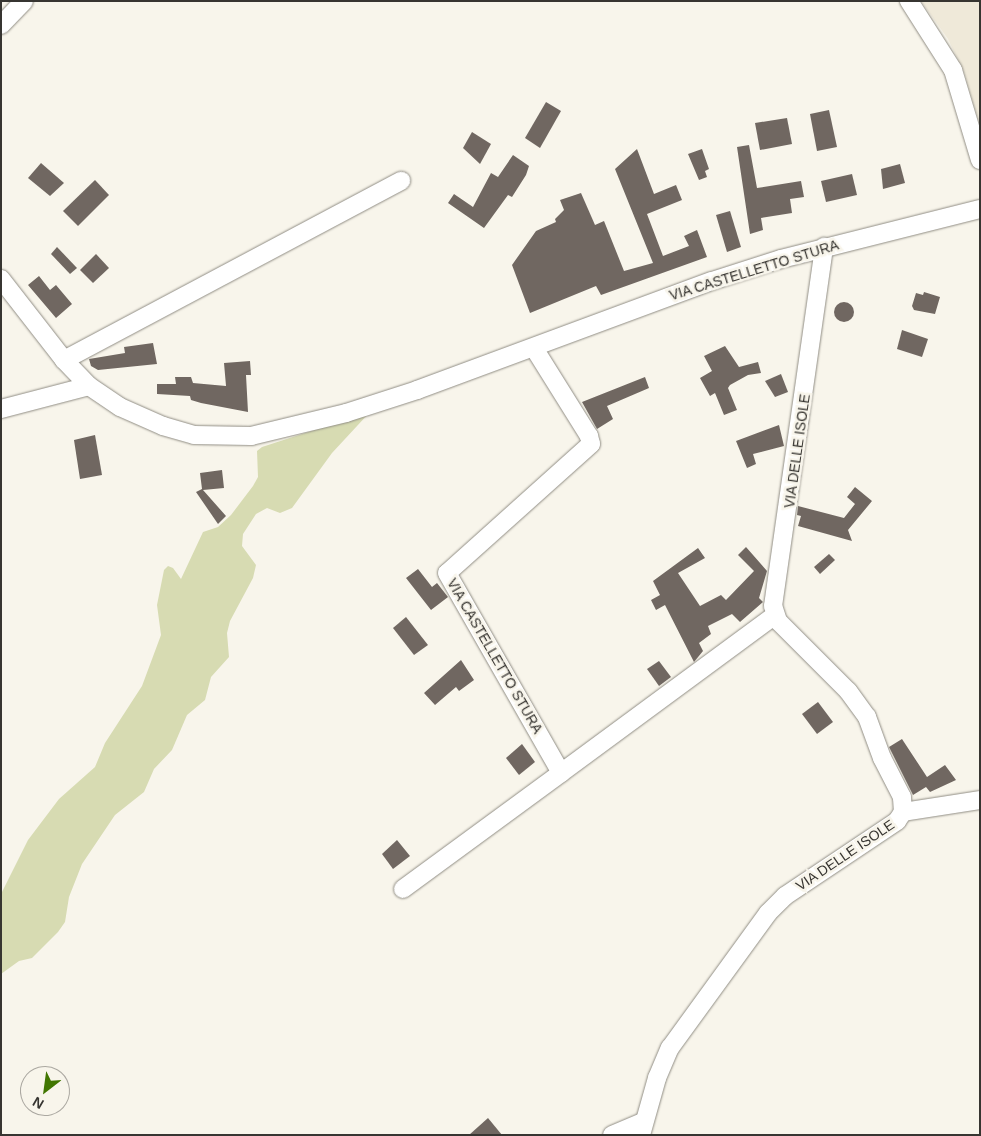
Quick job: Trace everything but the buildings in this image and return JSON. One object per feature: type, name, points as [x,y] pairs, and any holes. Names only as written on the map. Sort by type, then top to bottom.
[{"type":"street","points":[[1,25],[24,1]]},
{"type":"street","points":[[909,1],[953,70],[980,160]]},
{"type":"street","points":[[64,360],[401,181]]},
{"type":"street","name":"VIA CASTELLETTO STURA","points":[[1,278],[64,360],[89,386],[120,407],[163,426],[194,435],[250,436],[355,410],[534,348],[712,281],[824,247],[980,209]]},
{"type":"street","name":"VIA DELLE ISOLE","points":[[642,1128],[670,1048],[768,914],[785,896],[897,821],[903,812],[902,797],[882,758],[867,717],[848,691],[775,615],[773,606],[824,247]]},
{"type":"street","name":"VIA CASTELLETTO STURA","points":[[534,348],[589,436],[591,444],[447,573],[561,773]]},
{"type":"street","points":[[1,409],[89,386]]},
{"type":"street","points":[[403,889],[775,615]]},
{"type":"street","points":[[903,812],[980,800]]},
{"type":"street","points":[[612,1135],[642,1128]]},
{"type":"shaded area","points":[[921,1],[980,1],[980,126],[964,72],[948,39]]},
{"type":"green space","points":[[370,412],[332,453],[292,508],[280,513],[267,508],[256,514],[243,534],[242,546],[256,565],[253,578],[230,621],[227,633],[229,657],[211,677],[205,700],[187,715],[172,750],[154,769],[144,792],[115,815],[82,864],[69,897],[65,922],[58,932],[32,958],[19,961],[1,974],[1,894],[28,840],[59,799],[95,767],[105,743],[142,686],[161,635],[157,605],[164,570],[168,566],[173,568],[181,579],[203,532],[218,527],[231,515],[253,486],[258,477],[257,451],[262,447]]}]
